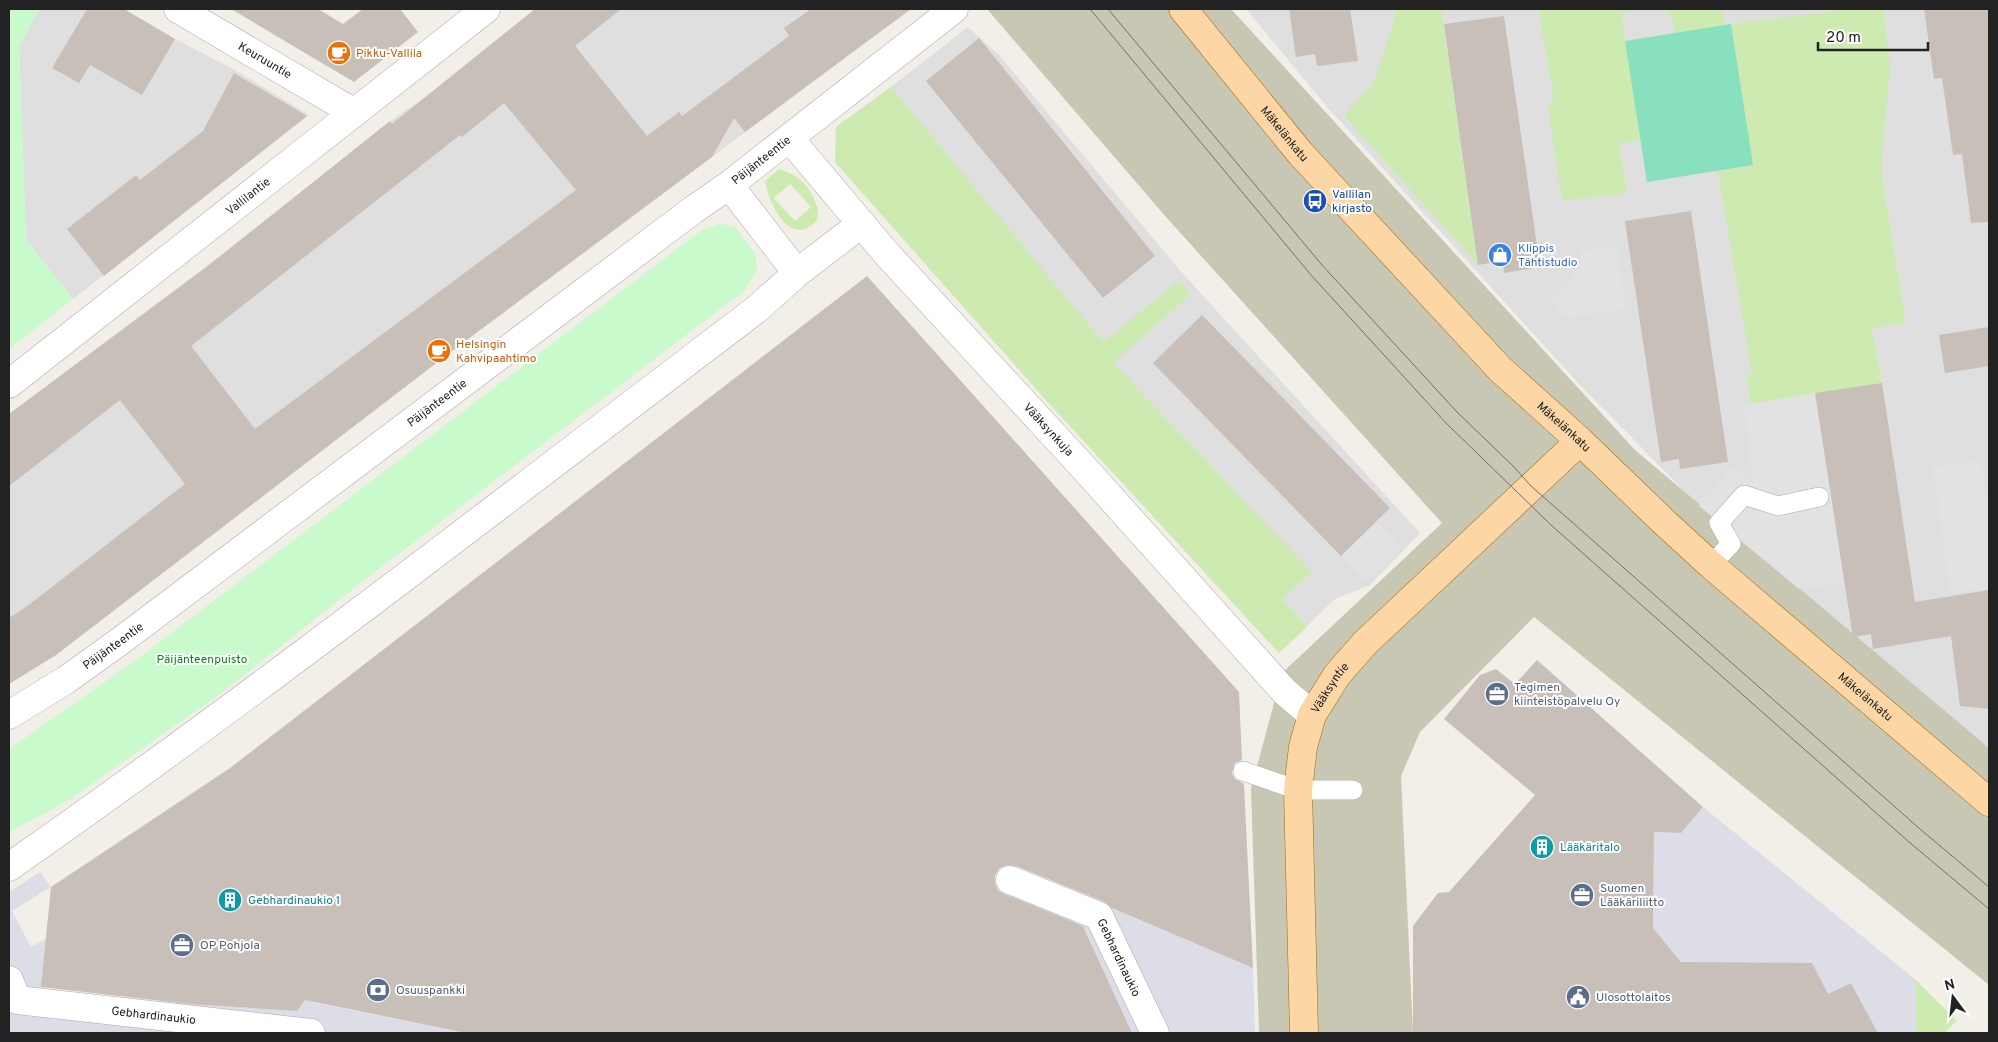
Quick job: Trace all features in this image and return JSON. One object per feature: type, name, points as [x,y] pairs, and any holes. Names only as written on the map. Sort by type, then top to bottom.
[{"type":"main road","name":"Mäkelänkatu","points":[[1183,9],[1266,114],[1500,369],[1580,441],[1711,565],[1989,802]]},
{"type":"main road","name":"Vääksyntie","points":[[1304,1033],[1298,790],[1303,748],[1312,715],[1336,675],[1366,643],[1580,441]]},
{"type":"street","name":"Keuruuntie","points":[[178,9],[353,112]]},
{"type":"street","name":"Vallilantie","points":[[9,384],[486,9]]},
{"type":"street","name":"Päijänteentie","points":[[9,715],[66,680],[124,639],[693,210],[729,186],[954,9]]},
{"type":"street","name":"Vääksynkuja","points":[[790,139],[861,224],[1285,692],[1312,715]]},
{"type":"street","points":[[729,186],[796,273]]},
{"type":"street","points":[[9,866],[108,798],[444,546],[757,309],[796,273],[861,224]]},
{"type":"street","name":"Gebhardinaukio","points":[[1010,880],[1099,916],[1155,1033]]},
{"type":"street","name":"Gebhardinaukio","points":[[9,980],[17,1000],[174,1026],[311,1033]]},
{"type":"lane","points":[[1711,565],[1731,544],[1719,523],[1744,494],[1778,506],[1819,497]]},
{"type":"lane","points":[[1243,771],[1298,790],[1353,790]]},
{"type":"shaded area","points":[[39,9],[124,9],[175,39],[235,70],[309,115],[73,299],[26,240],[19,47]]},
{"type":"shaded area","points":[[535,9],[910,9],[448,354],[56,655],[9,684],[9,414],[237,243],[389,122],[428,95]]},
{"type":"shaded area","points":[[987,9],[1231,9],[1635,450],[1989,748],[1989,985],[1534,617],[1420,732],[1401,776],[1413,1033],[1259,1033],[1251,789],[1282,673],[1442,523],[1166,217]]},
{"type":"shaded area","points":[[1246,9],[1989,9],[1989,747],[1958,724],[1699,506],[1580,385],[1328,108]]},
{"type":"shaded area","points":[[968,27],[999,55],[1185,276],[1420,533],[1370,585],[1335,599],[1279,653],[1045,399],[835,162],[836,127]]},
{"type":"shaded area","points":[[1617,246],[1626,309],[1564,318],[1551,300],[1573,278],[1582,251]]},
{"type":"shaded area","points":[[1815,393],[1844,583],[1799,589],[1699,506],[1733,467],[1753,483],[1744,405]]},
{"type":"shaded area","points":[[1981,461],[1989,516],[1989,588],[1950,593],[1933,467]]},
{"type":"shaded area","points":[[1377,521],[1402,548],[1366,582],[1341,556]]},
{"type":"shaded area","points":[[1703,807],[1916,980],[1916,1033],[1876,1033],[1851,983],[1838,989],[1837,996],[1826,995],[1681,962],[1653,928],[1654,832],[1681,833]]},
{"type":"shaded area","points":[[1010,865],[1253,968],[1255,1033],[1132,1033],[1081,921],[1010,918]]},
{"type":"shaded area","points":[[40,872],[51,887],[12,911],[31,947],[46,939],[41,993],[296,1011],[331,964],[316,1003],[466,1033],[9,1033],[9,892]]},
{"type":"green space","points":[[9,9],[39,9],[19,47],[26,239],[73,299],[9,349]]},
{"type":"green space","points":[[1397,9],[1458,9],[1442,12],[1478,265],[1344,116],[1371,86],[1381,62]]},
{"type":"green space","points":[[1538,9],[1631,9],[1632,11],[1621,13],[1641,140],[1619,143],[1627,193],[1562,201],[1548,106],[1554,99]]},
{"type":"green space","points":[[1661,9],[1722,9],[1725,25],[1675,33],[1671,15]]},
{"type":"green space","points":[[1852,9],[1883,9],[1890,67],[1881,171],[1906,323],[1872,328],[1882,383],[1751,404],[1746,375],[1752,373],[1718,171],[1753,165],[1731,24]]},
{"type":"green space","points":[[1731,24],[1753,165],[1647,182],[1625,41]]},
{"type":"green space","points":[[891,87],[1103,342],[1179,281],[1191,294],[1113,363],[1312,572],[1282,599],[1307,627],[1279,653],[1045,399],[835,162],[836,127]]},
{"type":"green space","points":[[779,169],[792,174],[807,186],[817,206],[818,216],[815,222],[806,229],[797,230],[790,227],[783,221],[773,206],[765,181]],"holes":[[[790,184],[811,207],[795,221],[774,198]]]},
{"type":"green space","name":"Päijänteenpuisto","points":[[721,224],[735,227],[755,253],[757,271],[744,291],[363,581],[223,692],[66,802],[9,832],[9,749],[136,660],[694,236],[704,229]]},
{"type":"green space","points":[[1916,980],[1957,1021],[1944,1033],[1916,1033]]},
{"type":"building","points":[[87,9],[124,9],[175,39],[142,95],[90,65],[79,83],[52,68]]},
{"type":"building","points":[[231,9],[318,9],[343,24],[363,9],[400,9],[418,32],[354,82]]},
{"type":"building","points":[[535,9],[621,9],[575,46],[647,136],[679,112],[682,116],[789,36],[784,28],[811,9],[911,9],[745,132],[734,118],[712,157],[448,354],[56,655],[9,684],[9,618],[26,607],[185,484],[120,400],[9,486],[9,414],[204,269],[390,121],[392,124]],"holes":[[[504,103],[576,190],[255,429],[191,346],[460,135],[462,137]]]},
{"type":"building","points":[[1289,9],[1350,9],[1358,61],[1317,66],[1315,54],[1296,57]]},
{"type":"building","points":[[1924,9],[1989,9],[1989,222],[1971,223],[1962,154],[1953,155],[1942,78],[1934,79]]},
{"type":"building","points":[[1504,16],[1540,267],[1504,273],[1503,261],[1478,265],[1444,24]]},
{"type":"building","points":[[979,38],[1155,256],[1103,298],[926,81]]},
{"type":"building","points":[[234,73],[307,116],[104,276],[67,229],[136,175],[140,180],[203,131]]},
{"type":"building","points":[[1691,211],[1728,462],[1680,469],[1679,459],[1661,462],[1625,221]]},
{"type":"building","points":[[867,276],[1239,692],[1242,760],[1235,763],[1232,773],[1235,779],[1244,785],[1253,968],[1112,908],[1105,902],[1016,866],[1008,865],[1000,868],[995,875],[995,883],[998,890],[1083,926],[1132,1033],[466,1033],[305,1000],[297,1011],[189,1004],[41,987],[51,887],[230,768]]},
{"type":"building","points":[[1202,315],[1390,508],[1341,556],[1153,363]]},
{"type":"building","points":[[1989,327],[1989,366],[1945,373],[1939,335]]},
{"type":"building","points":[[1882,383],[1915,602],[1989,590],[1989,709],[1960,706],[1951,636],[1873,649],[1871,634],[1853,637],[1815,393]]},
{"type":"building","name":"Lääkäritalo","points":[[1537,660],[1703,807],[1681,833],[1654,832],[1653,928],[1681,962],[1812,963],[1828,994],[1851,983],[1878,1033],[1413,1033],[1413,926],[1438,893],[1449,892],[1535,795],[1444,719],[1480,675],[1496,669],[1515,684]]},
{"type":"tram line","points":[[1090,9],[1311,275],[1446,423],[1551,525],[1909,842],[1989,909]]},
{"type":"tram line","points":[[1108,9],[1322,265],[1457,412],[1531,486],[1920,829],[1989,887]]},
{"type":"place","name":"Pikku-Vallila","points":[[339,53]]},
{"type":"place","name":"Vallilan kirjasto","points":[[1315,201]]},
{"type":"place","name":"Klippis Tähtistudio","points":[[1500,255]]},
{"type":"place","name":"Helsingin Kahvipaahtimo","points":[[439,351]]},
{"type":"place","name":"Tegimen kiinteistöpalvelu Oy","points":[[1497,694]]},
{"type":"place","name":"Lääkäritalo","points":[[1542,847]]},
{"type":"place","name":"Suomen Lääkäriliitto","points":[[1582,895]]},
{"type":"place","name":"Gebhardinaukio 1","points":[[230,900]]},
{"type":"place","name":"OP Pohjola","points":[[182,945]]},
{"type":"place","name":"Osuuspankki","points":[[378,990]]},
{"type":"place","name":"Ulosottolaitos","points":[[1578,997]]}]
